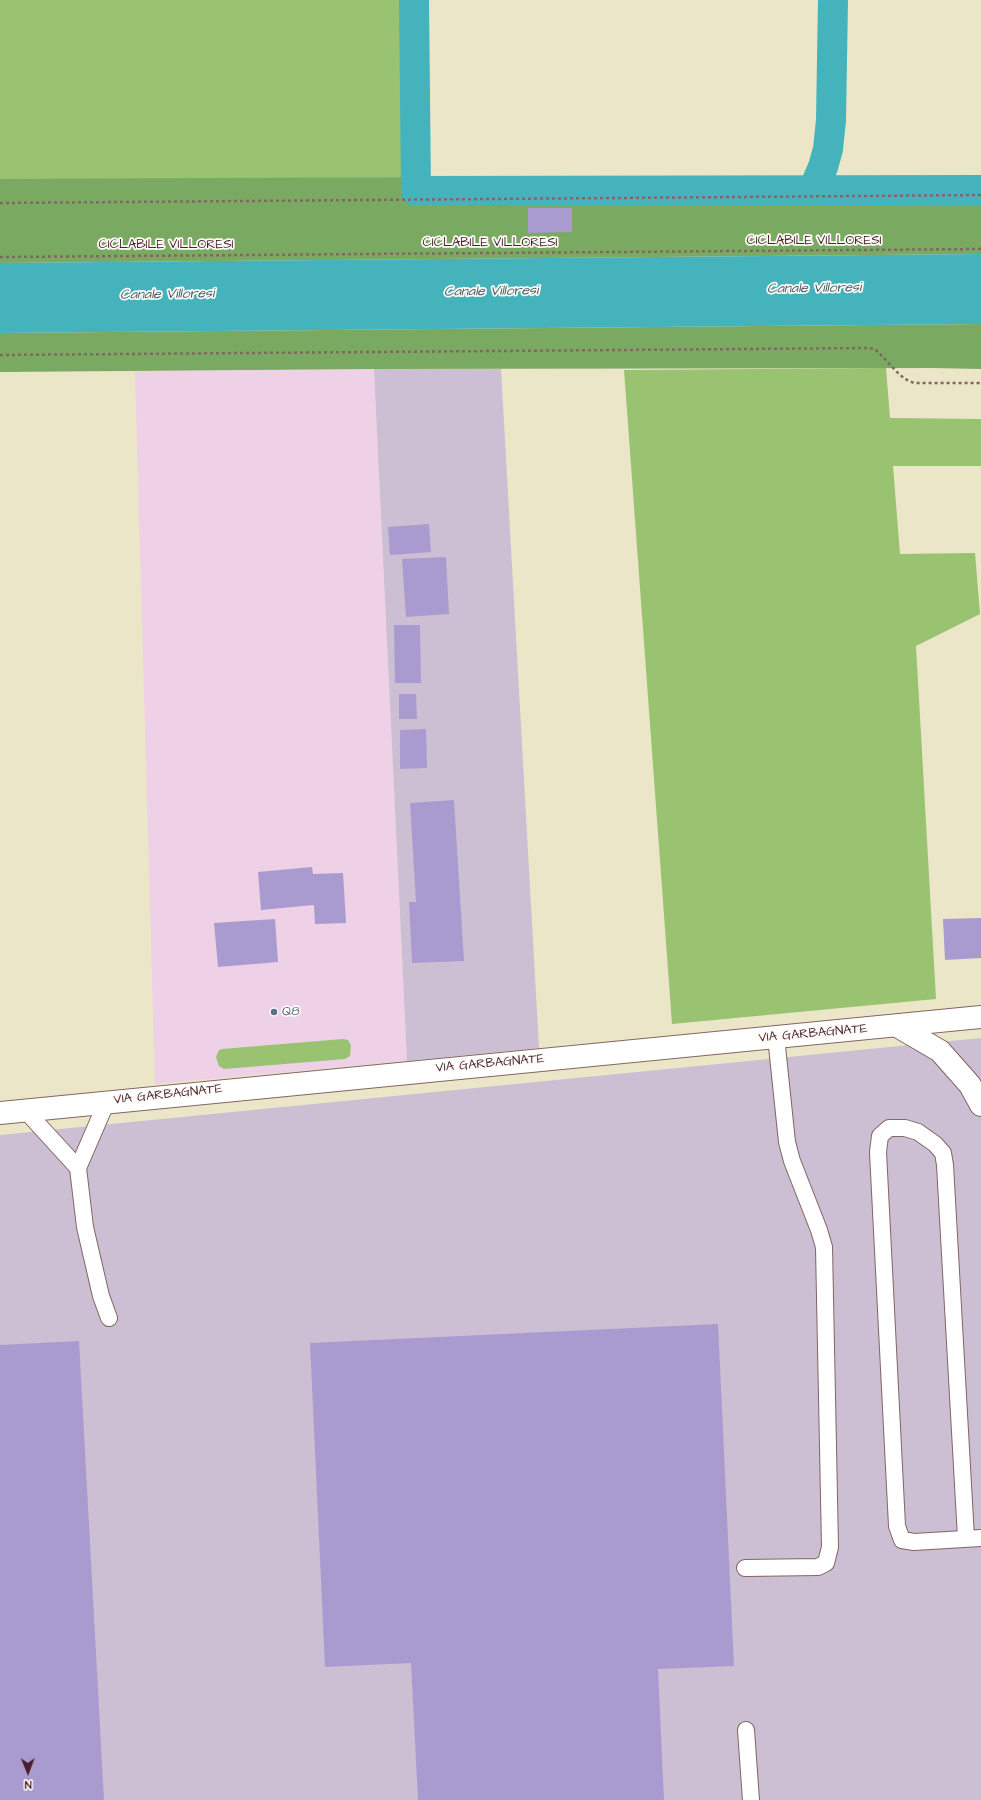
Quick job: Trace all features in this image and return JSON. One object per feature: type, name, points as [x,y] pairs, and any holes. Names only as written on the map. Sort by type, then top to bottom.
[{"type":"street","name":"VIA GARBAGNATE","points":[[0,1112],[981,1017]]},
{"type":"street","points":[[897,1026],[940,1051],[970,1085],[981,1105]]},
{"type":"lane","points":[[745,1568],[818,1567],[826,1563],[830,1547],[824,1247],[820,1230],[811,1212],[792,1161],[787,1142],[776,1037]]},
{"type":"lane","points":[[107,1101],[78,1168],[85,1227],[101,1296],[109,1318]]},
{"type":"lane","points":[[25,1110],[78,1168]]},
{"type":"lane","points":[[889,1128],[905,1128],[918,1132],[935,1144],[943,1153],[974,1538],[914,1542],[902,1540],[897,1526],[878,1152],[880,1136],[889,1128]]},
{"type":"lane","points":[[746,1730],[751,1800]]},
{"type":"path","points":[[0,203],[981,195]]},
{"type":"path","name":"CICLABILE VILLORESI","points":[[0,257],[981,249]]},
{"type":"path","points":[[0,355],[868,348],[875,349],[898,373],[905,379],[914,383],[981,383]]},
{"type":"shaded area","points":[[374,369],[407,1061],[155,1084],[135,371]]},
{"type":"shaded area","points":[[374,369],[501,369],[539,1048],[407,1061]]},
{"type":"shaded area","points":[[981,1038],[981,1800],[0,1800],[0,1135]]},
{"type":"green space","points":[[0,0],[428,0],[430,177],[0,181]]},
{"type":"green space","points":[[430,177],[981,182],[981,254],[0,263],[0,179]]},
{"type":"green space","points":[[981,324],[981,369],[374,369],[0,372],[0,333]]},
{"type":"green space","points":[[886,368],[890,418],[981,419],[981,466],[893,466],[900,554],[975,553],[980,614],[916,646],[936,999],[672,1024],[624,370]]},
{"type":"green space","points":[[343,1039],[348,1040],[351,1045],[350,1056],[345,1059],[224,1069],[219,1066],[216,1057],[219,1050],[222,1049]]},
{"type":"water","name":"Canale Villoresi","points":[[981,254],[981,324],[0,333],[0,263]]},
{"type":"building","points":[[528,208],[572,208],[572,232],[528,233]]},
{"type":"building","points":[[429,524],[431,552],[390,555],[388,527]]},
{"type":"building","points":[[446,557],[449,614],[406,617],[402,559]]},
{"type":"building","points":[[394,625],[420,625],[421,683],[395,683]]},
{"type":"building","points":[[399,694],[416,694],[417,719],[399,719]]},
{"type":"building","points":[[426,729],[427,768],[400,769],[400,730]]},
{"type":"building","points":[[454,800],[464,961],[412,963],[409,902],[416,902],[410,803]]},
{"type":"building","points":[[312,867],[313,874],[343,873],[346,923],[315,924],[314,905],[261,910],[258,872]]},
{"type":"building","points":[[981,918],[981,958],[945,960],[943,919]]},
{"type":"building","points":[[275,919],[278,962],[218,967],[214,923]]},
{"type":"building","points":[[718,1324],[734,1666],[658,1669],[664,1800],[418,1800],[411,1663],[325,1667],[310,1343]]},
{"type":"building","points":[[79,1341],[104,1800],[0,1800],[0,1345]]},
{"type":"waterway","points":[[414,0],[416,191],[981,190]]},
{"type":"waterway","points":[[813,190],[823,167],[828,149],[831,120],[833,0]]},
{"type":"place","name":"Q8","points":[[274,1012]]}]
